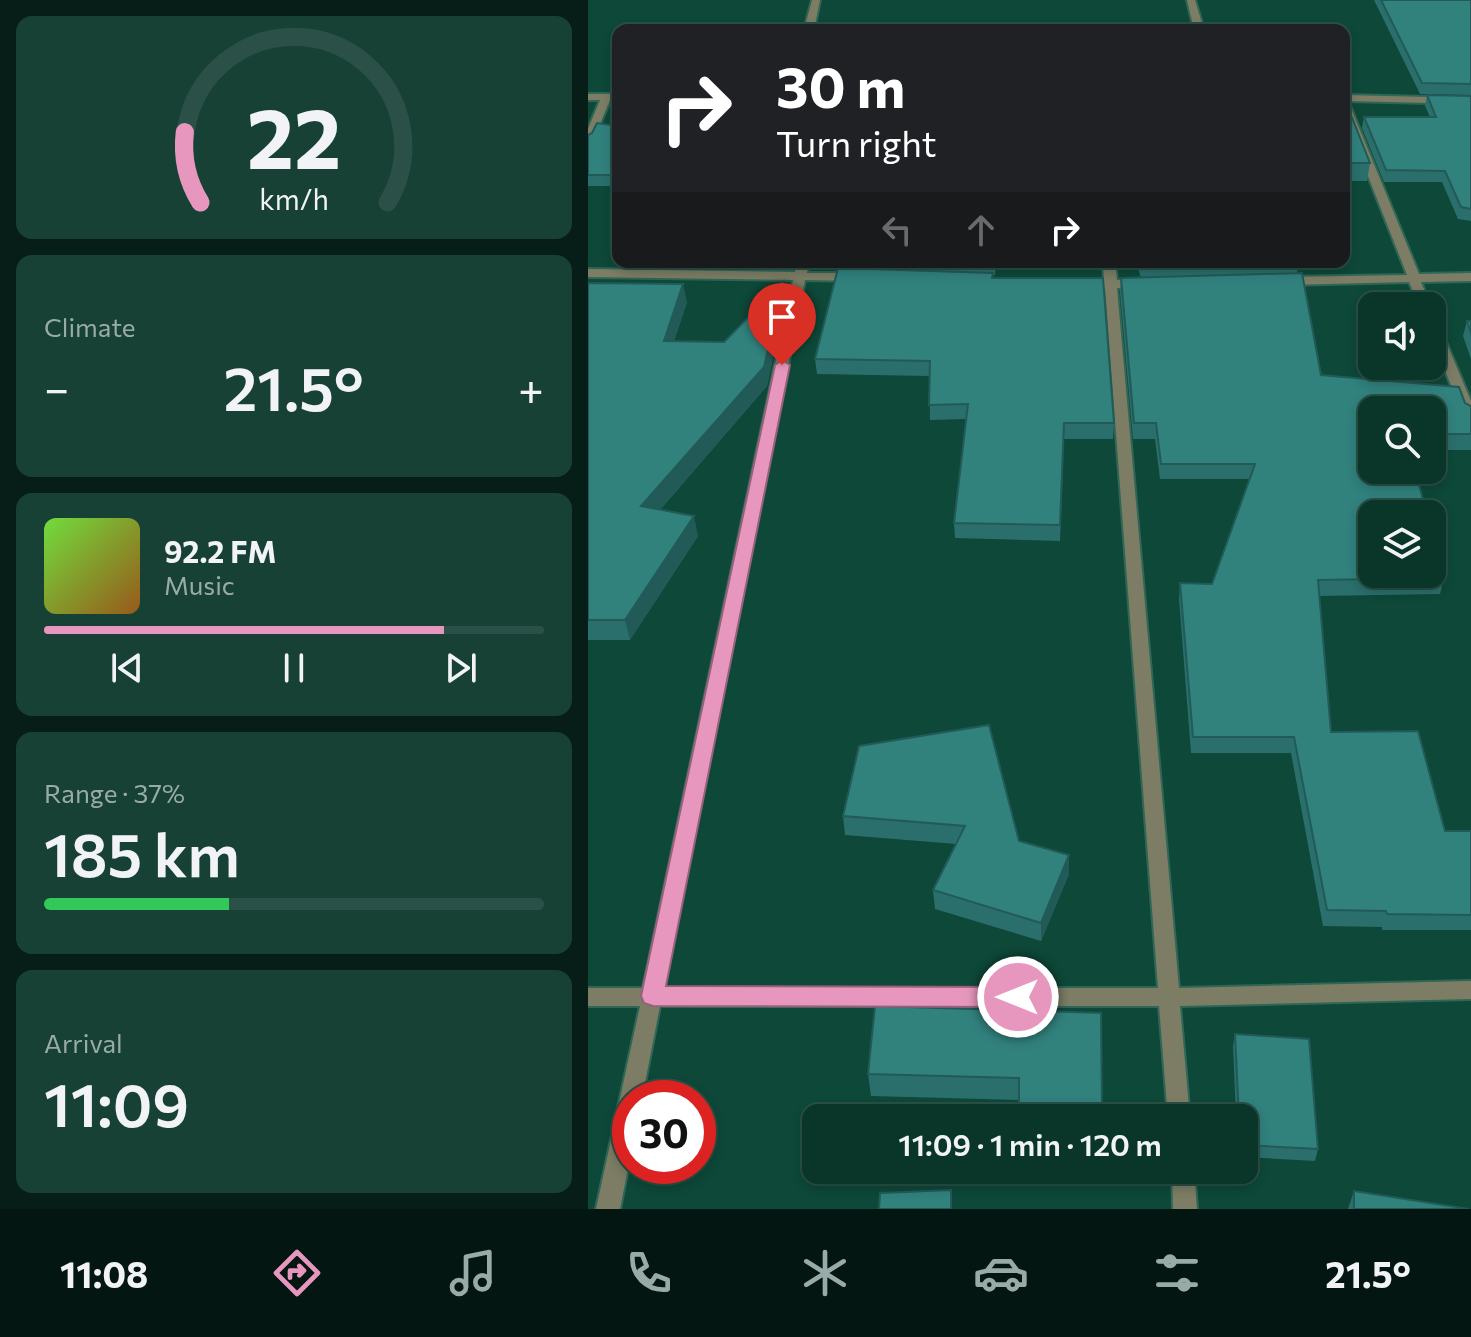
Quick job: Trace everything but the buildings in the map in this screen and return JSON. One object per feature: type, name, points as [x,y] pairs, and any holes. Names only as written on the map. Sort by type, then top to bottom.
[{"type":"street","points":[[810,24],[816,0]]},
{"type":"street","points":[[1191,0],[1197,24]]},
{"type":"street","points":[[588,97],[612,97],[588,141]]},
{"type":"street","points":[[1350,100],[1471,101]]},
{"type":"street","points":[[1350,115],[1419,292]]},
{"type":"street","points":[[635,1080],[802,268]]},
{"type":"street","points":[[588,273],[802,268],[878,277]]},
{"type":"street","points":[[1110,268],[1178,1104]]},
{"type":"street","points":[[1270,281],[1471,277]]},
{"type":"street","points":[[1064,284],[1159,284]]},
{"type":"street","points":[[1446,357],[1471,417]]},
{"type":"street","points":[[588,997],[1171,997],[1471,990]]},
{"type":"street","points":[[608,1209],[613,1184]]},
{"type":"street","points":[[1184,1184],[1185,1209]]},
{"type":"route","points":[[782,365],[653,996],[1018,997]]}]
